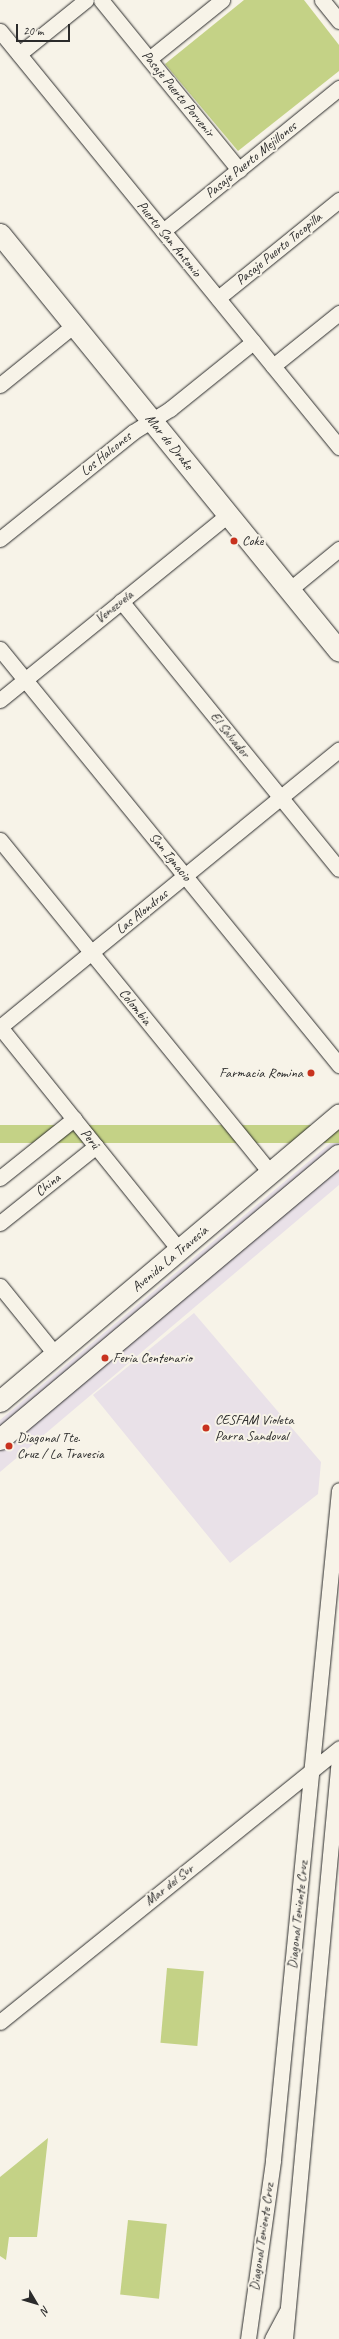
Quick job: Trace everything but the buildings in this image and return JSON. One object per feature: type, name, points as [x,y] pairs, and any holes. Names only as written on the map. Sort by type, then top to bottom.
[{"type":"street","points":[[19,54],[86,0]]},
{"type":"street","name":"Pasaje Puerto Porvenir","points":[[101,0],[239,170]]},
{"type":"street","points":[[148,59],[222,0]]},
{"type":"street","points":[[322,0],[339,21]]},
{"type":"street","name":"Puerto San Antonio","points":[[0,31],[253,342],[336,438]]},
{"type":"street","name":"Pasaje Puerto Mejillones","points":[[163,231],[339,88]]},
{"type":"street","name":"Pasaje Puerto Tocopilla","points":[[218,298],[339,200]]},
{"type":"street","name":"Mar de Drake","points":[[0,234],[339,651]]},
{"type":"street","points":[[274,366],[339,313]]},
{"type":"street","points":[[0,385],[74,325]]},
{"type":"street","name":"Los Halcones","points":[[0,539],[133,432],[170,409],[253,342]]},
{"type":"street","name":"Venezuela","points":[[0,700],[228,515]]},
{"type":"street","points":[[289,590],[339,549]]},
{"type":"street","name":"El Salvador","points":[[122,602],[339,869]]},
{"type":"street","name":"San Ignacio","points":[[0,649],[339,1065]]},
{"type":"street","name":"Las Alondras","points":[[0,1027],[339,750]]},
{"type":"street","name":"Colombia","points":[[0,840],[271,1174]]},
{"type":"street","name":"Perú","points":[[0,1027],[180,1251]]},
{"type":"street","name":"Avenida La Travesía","points":[[0,1401],[180,1251],[339,1115]]},
{"type":"street","points":[[0,1178],[74,1119]]},
{"type":"street","name":"China","points":[[0,1223],[96,1146]]},
{"type":"street","name":"Avenida La Travesía","points":[[0,1439],[339,1155]]},
{"type":"street","points":[[0,1286],[55,1354]]},
{"type":"street","name":"Diagonal Teniente Cruz","points":[[248,2339],[273,2160],[339,1490]]},
{"type":"street","name":"Mar del Sur","points":[[0,2022],[312,1772],[339,1748]]},
{"type":"street","name":"Diagonal Teniente Cruz","points":[[285,2339],[339,1758]]},
{"type":"street","name":"Diagonal Teniente Cruz","points":[[272,2339],[288,2309]]},
{"type":"shaded area","name":"Feria Centenario","points":[[339,1136],[339,1185],[0,1472],[0,1420]]},
{"type":"shaded area","name":"CESFAM Violeta Parra Sandoval","points":[[194,1313],[321,1462],[318,1494],[230,1563],[93,1395]]},
{"type":"green space","points":[[244,0],[304,0],[339,45],[339,71],[238,151],[165,64]]},
{"type":"green space","points":[[0,1125],[339,1125],[339,1143],[0,1143]]},
{"type":"green space","points":[[167,1968],[204,1971],[197,2046],[160,2043]]},
{"type":"green space","points":[[48,2138],[37,2237],[9,2237],[6,2260],[0,2256],[0,2177]]},
{"type":"green space","points":[[128,2220],[167,2224],[159,2299],[120,2295]]},
{"type":"place","name":"Coke","points":[[234,541]]},
{"type":"place","name":"Farmacia Romina","points":[[311,1073]]},
{"type":"place","name":"Feria Centenario","points":[[105,1358]]},
{"type":"place","name":"CESFAM Violeta Parra Sandoval","points":[[206,1428]]},
{"type":"place","name":"Diagonal Tte. Cruz / La Travesia","points":[[9,1446]]}]
